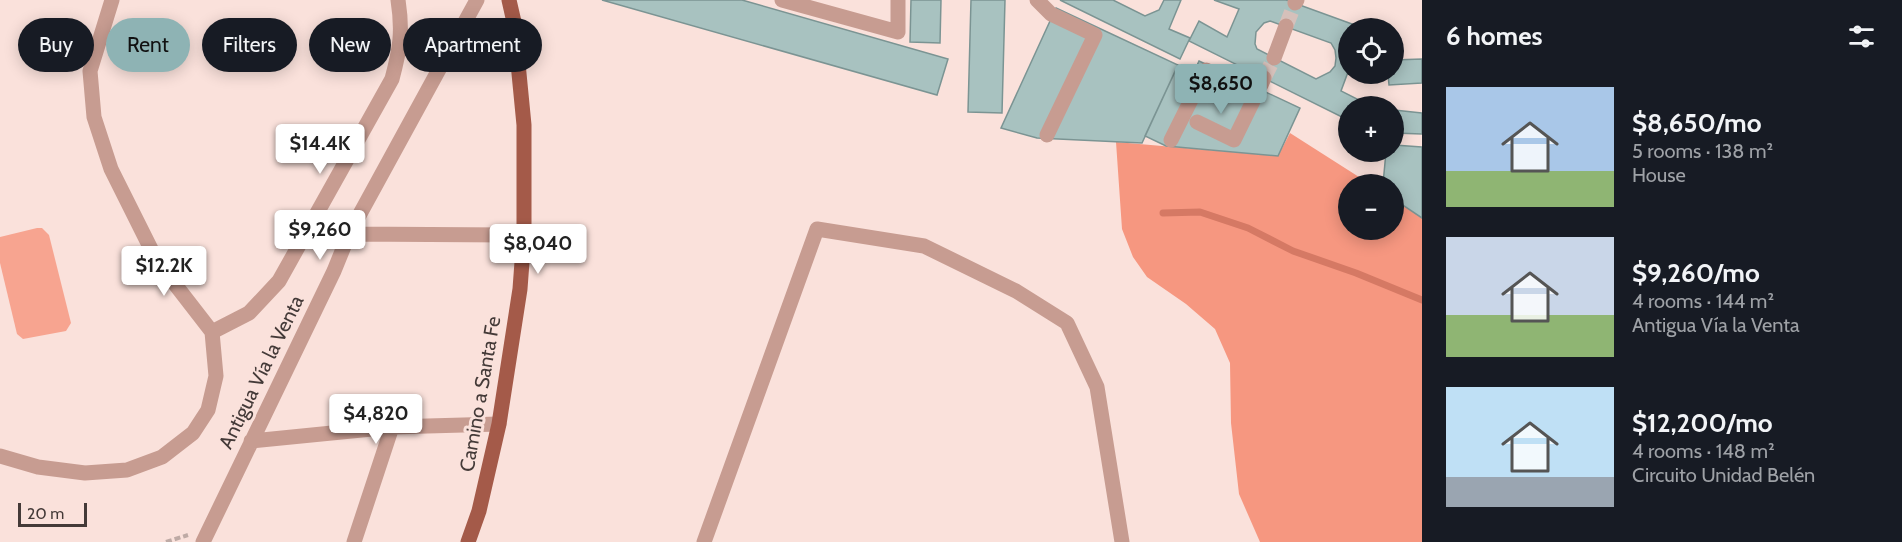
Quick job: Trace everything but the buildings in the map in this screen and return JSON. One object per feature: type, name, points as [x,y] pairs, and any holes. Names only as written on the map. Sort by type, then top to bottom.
[{"type":"main road","name":"Camino a Santa Fe","points":[[468,542],[479,511],[498,424],[520,289],[524,235],[524,125],[514,22],[509,0]]},
{"type":"street","points":[[0,456],[38,467],[85,473],[127,470],[162,458],[193,433],[208,410],[216,376],[212,332],[157,261],[111,169],[94,117],[90,71],[112,0]]},
{"type":"street","points":[[212,332],[249,313],[279,281],[285,271],[392,79],[400,51],[402,24],[398,0]]},
{"type":"street","name":"Antigua Vía la Venta","points":[[203,542],[334,271],[349,234],[477,0]]},
{"type":"street","points":[[782,0],[898,32],[898,0]]},
{"type":"street","points":[[1037,0],[1051,14],[1095,35],[1047,135]]},
{"type":"street","points":[[1274,58],[1286,26]]},
{"type":"street","points":[[1172,140],[1206,70],[1256,95],[1234,140],[1197,122]]},
{"type":"street","points":[[704,542],[817,229],[924,246],[1016,291],[1067,323],[1097,387],[1122,542]]},
{"type":"street","points":[[349,234],[524,235]]},
{"type":"street","points":[[251,441],[392,427],[498,424]]},
{"type":"street","points":[[354,542],[392,427]]},
{"type":"shaded area","points":[[1290,133],[1354,174],[1338,174],[1338,240],[1404,240],[1404,206],[1422,218],[1422,542],[1260,542],[1239,494],[1231,423],[1230,363],[1215,329],[1186,304],[1147,277],[1133,257],[1122,229],[1116,142],[1278,156]]},
{"type":"shaded area","points":[[42,228],[49,235],[71,323],[66,331],[23,339],[17,334],[0,263],[0,237]]},
{"type":"waterway","points":[[1163,213],[1200,212],[1248,228],[1293,251],[1356,273],[1422,300]]},
{"type":"tunnel","points":[[1286,26],[1295,3]]},
{"type":"tunnel","points":[[1264,78],[1274,58]]}]
